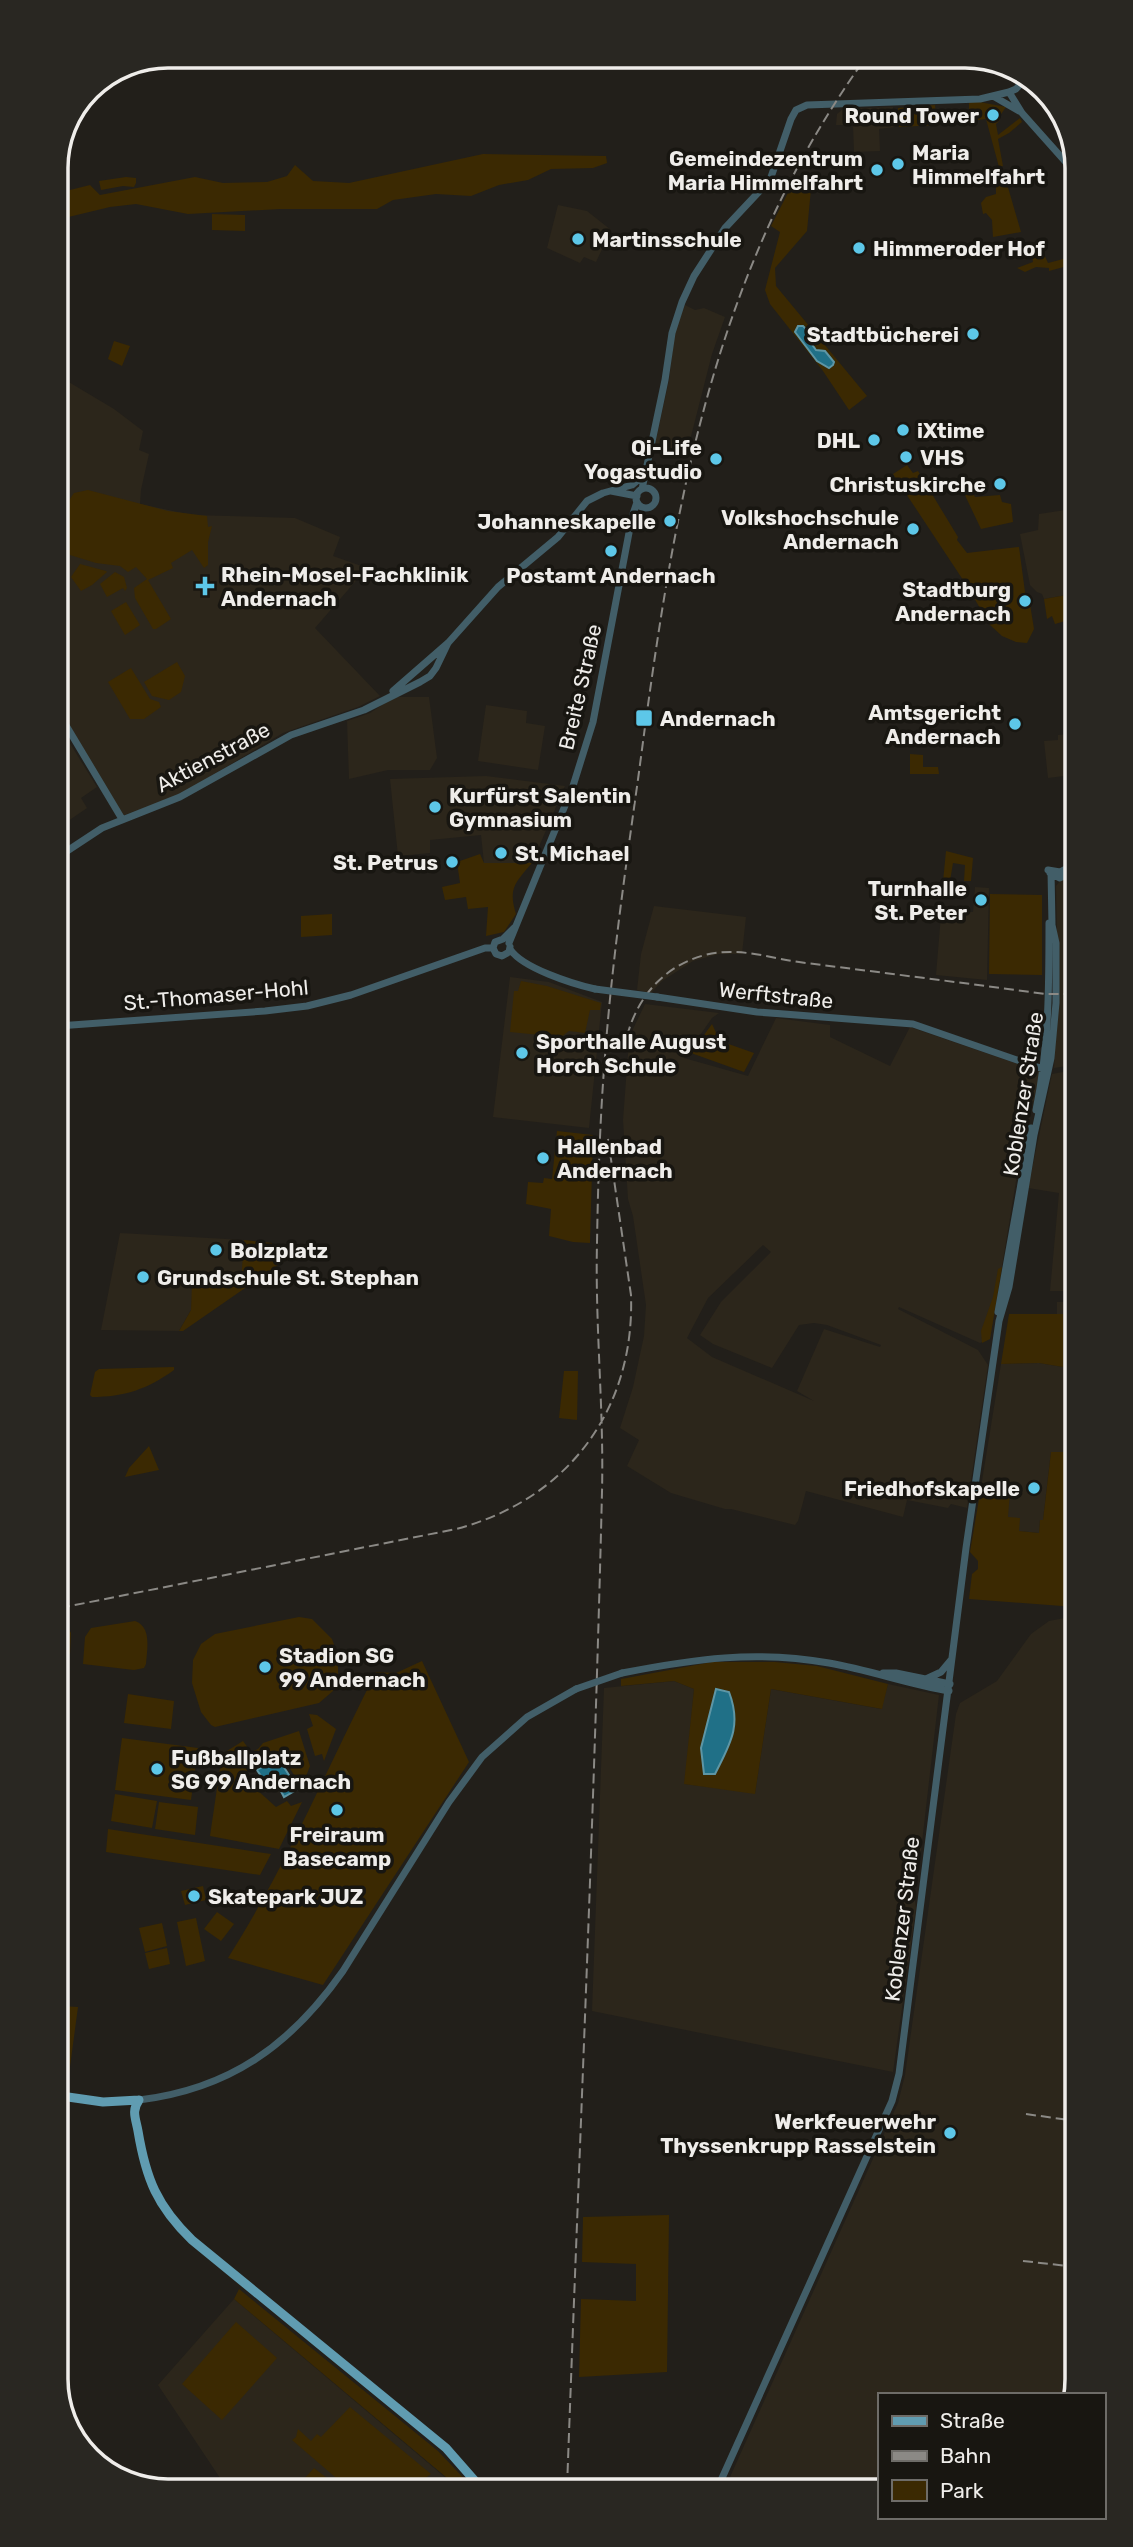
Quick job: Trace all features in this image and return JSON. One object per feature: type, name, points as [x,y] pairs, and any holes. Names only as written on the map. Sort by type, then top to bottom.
[{"type":"main road","points":[[68,2097],[115,2102],[139,2101]]},
{"type":"main road","points":[[139,2101],[134,2107],[134,2118],[147,2175],[156,2196],[176,2225],[446,2448],[474,2479]]},
{"type":"main road","points":[[138,2132],[139,2101]]},
{"type":"main road","points":[[115,2102],[128,2109],[134,2118]]},
{"type":"street","points":[[993,96],[1009,92],[1018,84]]},
{"type":"street","points":[[1009,92],[1012,107]]},
{"type":"street","points":[[1009,92],[1022,113],[1064,160]]},
{"type":"street","points":[[993,96],[1022,113]]},
{"type":"street","name":"Breite Straße","points":[[507,946],[573,786],[593,722],[673,333],[682,302],[694,276],[725,228],[770,180],[791,119],[800,108],[807,105],[980,99],[993,96]]},
{"type":"street","name":"Aktienstraße","points":[[388,696],[448,643],[498,587],[558,537],[580,508],[594,497],[632,485],[645,473]]},
{"type":"street","points":[[613,490],[641,495]]},
{"type":"street","name":"Aktienstraße","points":[[68,849],[122,819],[180,797],[291,736],[364,710],[420,682],[436,668],[448,643]]},
{"type":"street","points":[[415,673],[420,682]]},
{"type":"street","points":[[68,729],[122,819]]},
{"type":"street","points":[[1050,871],[1060,872],[1065,869]]},
{"type":"street","points":[[1050,871],[1061,877]]},
{"type":"street","name":"Koblenzer Straße","points":[[999,1321],[1009,1287],[1034,1135],[1051,1058],[1056,943],[1052,927],[1050,871]]},
{"type":"street","name":"Koblenzer Straße","points":[[722,2479],[892,2101],[899,2074],[999,1321],[999,1301],[1043,1069],[1049,994],[1050,871]]},
{"type":"street","points":[[1052,899],[1055,883],[1065,875]]},
{"type":"street","points":[[494,947],[495,942],[507,946]]},
{"type":"street","name":"Werftstraße","points":[[494,947],[496,954],[507,946],[524,964],[595,989],[757,1012],[913,1024],[1043,1069]]},
{"type":"street","name":"St.-Thomaser-Hohl","points":[[68,1025],[307,1006],[351,995],[494,947]]},
{"type":"street","points":[[139,2101],[192,2090],[230,2075],[266,2054],[298,2028],[344,1972],[449,1802],[482,1757],[527,1717],[576,1689],[622,1673],[692,1659],[746,1656],[794,1657],[879,1673],[900,1681],[949,1688]]},
{"type":"street","points":[[927,1678],[941,1672],[953,1656]]},
{"type":"street","points":[[879,1673],[927,1678],[949,1688]]},
{"type":"shaded area","name":"Maria Himmelfahrt","points":[[893,107],[895,127],[879,129],[880,151],[854,152],[853,125],[836,125],[837,114],[843,109]]},
{"type":"shaded area","name":"Martinsschule","points":[[558,205],[587,211],[611,230],[596,262],[584,257],[580,263],[547,248]]},
{"type":"shaded area","points":[[685,305],[695,310],[704,308],[725,317],[712,354],[687,452],[655,444],[669,380],[675,331]]},
{"type":"shaded area","name":"Rhein-Mosel-Fachklinik Andernach","points":[[68,382],[114,409],[143,431],[139,450],[149,454],[140,504],[192,515],[295,518],[340,537],[333,556],[367,568],[315,628],[380,696],[358,707],[283,733],[174,798],[122,816],[68,722]]},
{"type":"shaded area","points":[[1065,510],[1065,595],[1044,599],[1042,594],[1030,585],[1020,534],[1038,530],[1039,514]]},
{"type":"shaded area","points":[[394,697],[429,697],[437,758],[430,770],[388,770],[349,779],[347,721],[370,713]]},
{"type":"shaded area","points":[[486,705],[527,711],[526,723],[545,726],[538,770],[478,761]]},
{"type":"shaded area","points":[[1065,734],[1065,776],[1048,778],[1044,741],[1058,740],[1058,735]]},
{"type":"shaded area","points":[[68,740],[97,787],[81,798],[87,808],[68,821]]},
{"type":"shaded area","points":[[486,776],[565,786],[532,863],[484,863],[481,835],[430,840],[430,853],[398,856],[390,779]]},
{"type":"shaded area","points":[[1065,878],[1065,1066],[1054,1068],[1058,987],[1056,886]]},
{"type":"shaded area","points":[[975,887],[989,888],[987,980],[936,975],[941,915],[965,917],[966,912],[973,912]]},
{"type":"shaded area","points":[[654,906],[746,917],[742,954],[719,954],[693,961],[662,981],[651,993],[637,990],[641,954]]},
{"type":"shaded area","points":[[510,977],[549,982],[602,1002],[589,1128],[493,1117]]},
{"type":"shaded area","points":[[645,1004],[719,1013],[712,1018],[684,1058],[748,1076],[776,1018],[830,1025],[830,1037],[890,1066],[910,1027],[1041,1072],[1020,1157],[990,1339],[980,1343],[899,1307],[898,1309],[978,1350],[988,1365],[967,1508],[951,1504],[948,1508],[907,1500],[903,1517],[806,1491],[795,1525],[671,1493],[627,1466],[639,1440],[620,1428],[633,1387],[644,1336],[646,1305],[628,1199],[623,1120],[628,1054],[633,1029]],"holes":[[[763,1245],[771,1252],[721,1302],[700,1335],[713,1344],[772,1368],[799,1325],[827,1325],[881,1345],[880,1347],[824,1329],[797,1391],[814,1401],[712,1357],[687,1338],[708,1298]]]},
{"type":"shaded area","points":[[1065,1072],[1065,1291],[1050,1291],[1059,1193],[1028,1188],[1052,1074]]},
{"type":"shaded area","name":"Grundschule St. Stephan","points":[[120,1233],[244,1240],[242,1283],[237,1286],[193,1284],[191,1310],[179,1331],[101,1330]]},
{"type":"shaded area","points":[[1057,1302],[1065,1302],[1065,1452],[1051,1452],[1039,1533],[1019,1531],[981,1487],[1001,1364],[1039,1363],[1063,1367],[1062,1314],[1057,1314]]},
{"type":"shaded area","points":[[1065,1618],[1064,2393],[878,2393],[878,2479],[734,2479],[730,2477],[898,2103],[905,2075],[956,1714],[960,1703],[997,1681],[1031,1634],[1049,1621]]},
{"type":"shaded area","points":[[674,1681],[694,1689],[685,1784],[755,1793],[771,1689],[881,1709],[888,1684],[939,1695],[921,1851],[912,1878],[916,1908],[893,2072],[592,2011],[604,1688]]},
{"type":"shaded area","points":[[234,2299],[447,2479],[221,2479],[158,2385]]},
{"type":"green space","points":[[969,100],[1006,107],[996,124],[998,135],[1020,118],[1022,122],[998,139],[1003,166],[999,167],[986,119],[969,121]]},
{"type":"green space","points":[[935,105],[937,125],[899,127],[898,108]]},
{"type":"green space","points":[[483,154],[606,156],[607,163],[593,168],[551,169],[528,180],[499,185],[471,196],[436,194],[393,200],[377,209],[280,209],[188,214],[136,204],[68,217],[68,190],[90,185],[100,195],[195,177],[223,183],[267,182],[287,176],[295,165],[313,181],[349,183]]},
{"type":"green space","points":[[136,178],[134,187],[101,190],[99,181]]},
{"type":"green space","points":[[794,181],[800,181],[811,189],[807,231],[775,268],[776,286],[867,396],[849,410],[823,371],[770,304],[765,290],[780,232],[771,226]]},
{"type":"green space","points":[[1007,184],[1021,232],[993,237],[992,220],[986,213],[983,214],[981,203],[986,197],[996,194],[996,187]]},
{"type":"green space","points":[[212,214],[245,215],[245,231],[212,230]]},
{"type":"green space","points":[[1043,252],[1048,263],[1065,259],[1065,267],[1049,271],[1049,268],[1036,267],[1025,272],[1017,268],[1033,262],[1032,256]]},
{"type":"green space","points":[[114,341],[130,346],[122,366],[108,359]]},
{"type":"green space","points":[[907,465],[913,473],[918,471],[967,553],[1019,547],[1025,592],[1034,629],[1027,643],[1002,636],[989,624],[893,474]]},
{"type":"green space","points":[[971,488],[975,497],[1000,495],[1002,502],[1011,504],[1013,522],[981,529],[962,489]]},
{"type":"green space","points":[[88,490],[168,511],[207,516],[208,527],[212,526],[208,542],[208,565],[204,568],[192,550],[171,563],[173,568],[148,580],[171,619],[153,629],[135,598],[134,588],[147,579],[136,567],[128,572],[120,566],[96,563],[68,554],[68,502],[74,493]]},
{"type":"green space","points":[[80,564],[107,572],[81,591],[71,577]]},
{"type":"green space","points":[[115,572],[124,577],[127,588],[107,597],[100,584]]},
{"type":"green space","points":[[1065,595],[1065,621],[1055,624],[1052,616],[1047,619],[1044,599]]},
{"type":"green space","points":[[126,602],[140,625],[125,635],[111,611]]},
{"type":"green space","points":[[177,662],[185,676],[181,692],[169,700],[152,696],[144,682]]},
{"type":"green space","points":[[131,668],[150,699],[159,702],[161,707],[144,719],[130,719],[108,682]]},
{"type":"green space","points":[[910,754],[923,755],[923,767],[938,767],[939,774],[910,774]]},
{"type":"green space","points":[[946,851],[973,858],[971,881],[964,881],[965,865],[953,863],[948,893],[942,892]]},
{"type":"green space","points":[[480,854],[484,863],[532,863],[513,892],[516,914],[504,932],[486,936],[488,907],[468,909],[466,897],[445,900],[442,887],[460,883],[457,862]]},
{"type":"green space","points":[[990,894],[1042,895],[1042,975],[989,974]]},
{"type":"green space","points":[[332,914],[332,935],[301,937],[301,916]]},
{"type":"green space","points":[[521,981],[601,1003],[600,1010],[590,1010],[585,1033],[569,1031],[561,1037],[510,1032],[514,991],[518,991]]},
{"type":"green space","points":[[712,1024],[720,1041],[754,1053],[744,1072],[691,1053]]},
{"type":"green space","points":[[557,1131],[593,1135],[590,1243],[549,1236],[551,1209],[526,1204],[528,1182],[543,1183],[544,1178],[552,1179]]},
{"type":"green space","points":[[244,1240],[272,1243],[272,1252],[280,1251],[284,1261],[183,1331],[179,1331],[191,1310],[192,1284],[237,1286],[241,1283]]},
{"type":"green space","points":[[1002,1267],[990,1339],[982,1343],[981,1331],[993,1297],[998,1269]]},
{"type":"green space","points":[[1009,1314],[1063,1314],[1063,1367],[1039,1363],[1001,1364]]},
{"type":"green space","points":[[174,1367],[174,1370],[164,1377],[135,1391],[104,1397],[90,1395],[95,1372],[99,1369]]},
{"type":"green space","points":[[564,1371],[578,1371],[577,1420],[559,1418]]},
{"type":"green space","points":[[149,1446],[159,1470],[125,1477],[129,1468]]},
{"type":"green space","points":[[1051,1452],[1065,1452],[1065,1606],[969,1599],[972,1574],[978,1569],[978,1561],[970,1552],[981,1487],[1010,1491],[1008,1517],[1020,1518],[1019,1531],[1039,1533],[1040,1520],[1043,1520]]},
{"type":"green space","name":"Stadion SG 99 Andernach","points":[[299,1617],[312,1619],[332,1639],[338,1656],[338,1675],[333,1691],[319,1703],[215,1727],[211,1725],[201,1712],[192,1683],[193,1660],[201,1644],[215,1634]]},
{"type":"green space","points":[[135,1621],[146,1633],[144,1668],[134,1670],[83,1664],[85,1637],[91,1628]]},
{"type":"green space","points":[[68,1627],[71,1633],[68,1655]]},
{"type":"green space","points":[[422,1661],[469,1762],[323,1985],[228,1958],[269,1888],[376,1672],[396,1673]]},
{"type":"green space","points":[[712,1662],[775,1662],[817,1666],[888,1684],[882,1709],[771,1689],[755,1794],[684,1784],[694,1689],[674,1681],[621,1686],[621,1679]]},
{"type":"green space","name":"Fußballplatz SG 99 Andernach","points":[[128,1694],[174,1701],[171,1729],[124,1723]]},
{"type":"green space","points":[[309,1714],[317,1715],[336,1729],[324,1761],[322,1754],[315,1756],[307,1729],[313,1726]]},
{"type":"green space","points":[[299,1731],[310,1766],[305,1779],[302,1775],[296,1778],[289,1767],[292,1764],[287,1764],[279,1752],[246,1772],[256,1789],[276,1807],[287,1801],[291,1806],[302,1802],[279,1849],[210,1836],[222,1754],[243,1741],[251,1752],[263,1743]]},
{"type":"green space","name":"Fußballplatz SG 99 Andernach","points":[[122,1738],[198,1748],[191,1800],[115,1790]]},
{"type":"green space","points":[[115,1794],[157,1801],[152,1828],[111,1821]]},
{"type":"green space","points":[[159,1802],[198,1807],[195,1835],[155,1829]]},
{"type":"green space","points":[[108,1829],[271,1854],[260,1875],[106,1852]]},
{"type":"green space","name":"Skatepark JUZ","points":[[203,1886],[206,1900],[185,1905],[181,1891]]},
{"type":"green space","points":[[217,1912],[234,1924],[221,1941],[204,1929]]},
{"type":"green space","points":[[196,1918],[205,1961],[186,1966],[177,1922]]},
{"type":"green space","points":[[162,1923],[167,1946],[145,1952],[139,1928]]},
{"type":"green space","points":[[167,1948],[170,1964],[149,1969],[145,1953]]},
{"type":"green space","points":[[68,2006],[78,2007],[69,2074]]},
{"type":"green space","points":[[669,2215],[667,2372],[579,2377],[581,2299],[636,2301],[636,2264],[582,2262],[583,2217]]},
{"type":"green space","points":[[239,2289],[438,2451],[465,2479],[448,2479],[234,2299]]},
{"type":"green space","points":[[236,2322],[277,2358],[222,2420],[182,2384]]},
{"type":"green space","points":[[350,2407],[431,2474],[424,2479],[337,2479],[292,2440],[298,2429],[311,2441],[317,2434],[321,2437]]},
{"type":"green space","points":[[314,2468],[328,2479],[304,2479]]},
{"type":"water","points":[[798,326],[803,326],[812,335],[811,343],[816,350],[825,351],[834,362],[833,365],[829,368],[817,361],[795,332]]},
{"type":"water","points":[[716,1689],[729,1692],[733,1704],[734,1725],[729,1744],[715,1774],[704,1774],[701,1748]]},
{"type":"water","points":[[278,1758],[298,1789],[284,1797],[273,1776],[263,1779],[257,1770]]},
{"type":"railway","points":[[567,2479],[591,1866],[602,1492],[597,1274],[599,1173],[611,985],[667,581],[707,398],[735,310],[770,223],[814,138],[859,68]]},
{"type":"railway","points":[[624,1051],[633,1018],[650,990],[674,969],[705,955],[718,953],[743,953],[1045,994],[1065,994]]},
{"type":"railway","points":[[68,1606],[456,1529],[496,1515],[531,1496],[561,1473],[587,1444],[607,1412],[621,1376],[629,1337],[631,1295],[608,1139]]},
{"type":"railway","points":[[1026,2114],[1065,2119]]},
{"type":"railway","points":[[1023,2261],[1065,2266]]},
{"type":"place","name":"Round Tower","points":[[993,115]]},
{"type":"place","name":"Maria Himmelfahrt","points":[[898,164]]},
{"type":"place","name":"Gemeindezentrum Maria Himmelfahrt","points":[[877,170]]},
{"type":"place","name":"Martinsschule","points":[[578,239]]},
{"type":"place","name":"Himmeroder Hof","points":[[859,248]]},
{"type":"place","name":"Stadtbücherei","points":[[973,334]]},
{"type":"place","name":"iXtime","points":[[903,430]]},
{"type":"place","name":"DHL","points":[[874,440]]},
{"type":"place","name":"VHS","points":[[906,457]]},
{"type":"place","name":"Qi-Life Yogastudio","points":[[716,459]]},
{"type":"place","name":"Christuskirche","points":[[1000,484]]},
{"type":"place","name":"Johanneskapelle","points":[[670,521]]},
{"type":"place","name":"Volkshochschule Andernach","points":[[913,529]]},
{"type":"place","name":"Postamt Andernach","points":[[611,551]]},
{"type":"place","name":"Rhein-Mosel-Fachklinik Andernach","points":[[205,586]]},
{"type":"place","name":"Stadtburg Andernach","points":[[1025,601]]},
{"type":"place","name":"Andernach","points":[[644,718]]},
{"type":"place","name":"Amtsgericht Andernach","points":[[1015,724]]},
{"type":"place","name":"Kurfürst Salentin Gymnasium","points":[[435,807]]},
{"type":"place","name":"St. Michael","points":[[501,853]]},
{"type":"place","name":"St. Petrus","points":[[452,862]]},
{"type":"place","name":"Turnhalle St. Peter","points":[[981,900]]},
{"type":"place","name":"Sporthalle August Horch Schule","points":[[522,1053]]},
{"type":"place","name":"Hallenbad Andernach","points":[[543,1158]]},
{"type":"place","name":"Bolzplatz","points":[[216,1250]]},
{"type":"place","name":"Grundschule St. Stephan","points":[[143,1277]]},
{"type":"place","name":"Friedhofskapelle","points":[[1034,1488]]},
{"type":"place","name":"Stadion SG 99 Andernach","points":[[265,1667]]},
{"type":"place","name":"Fußballplatz SG 99 Andernach","points":[[157,1769]]},
{"type":"place","name":"Freiraum Basecamp","points":[[337,1810]]},
{"type":"place","name":"Skatepark JUZ","points":[[194,1896]]},
{"type":"place","name":"Werkfeuerwehr Thyssenkrupp Rasselstein","points":[[950,2133]]}]
